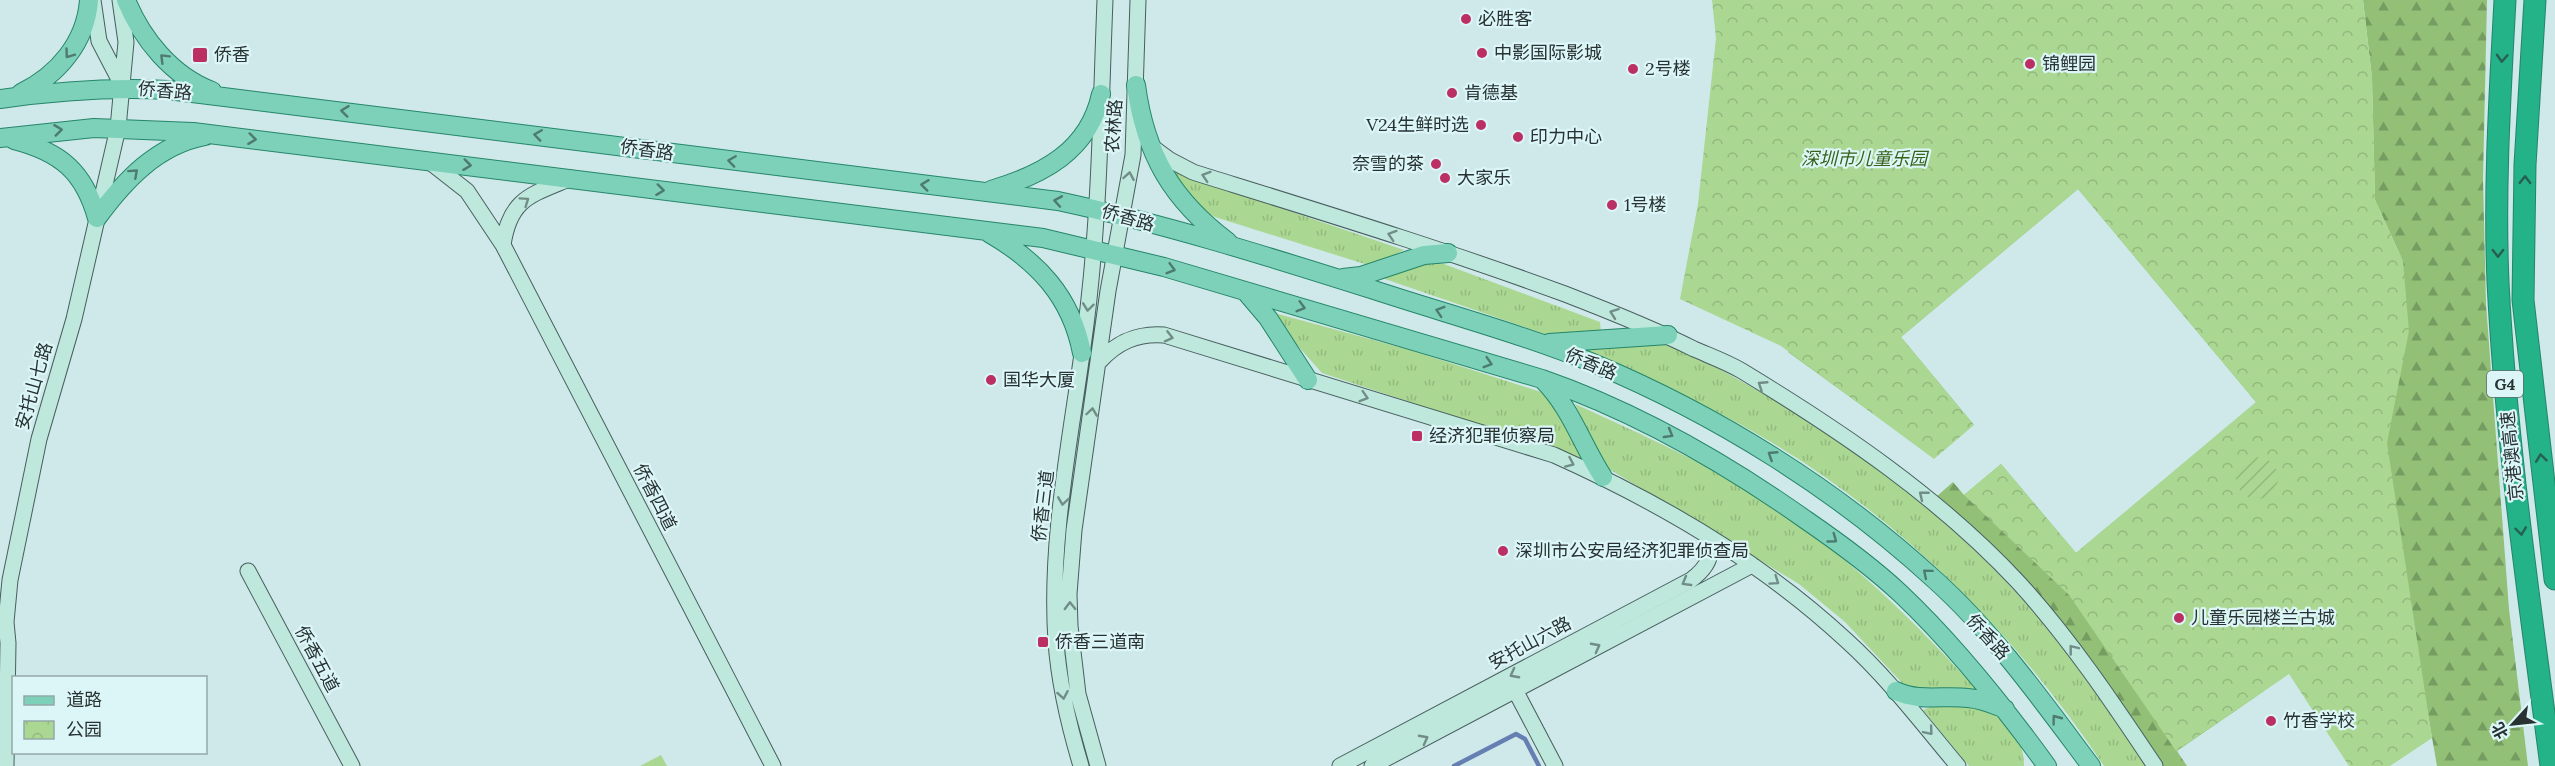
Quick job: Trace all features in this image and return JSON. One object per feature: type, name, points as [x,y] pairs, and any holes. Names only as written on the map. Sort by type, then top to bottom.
[{"type":"highway","name":"京港澳高速","points":[[2505,0],[2496,164],[2498,281],[2509,440],[2551,766]]},
{"type":"highway","name":"京港澳高速","points":[[2535,0],[2525,165],[2523,300],[2555,579]]},
{"type":"main road","points":[[4,99],[34,86],[53,72],[70,54],[80,37],[91,0]]},
{"type":"main road","points":[[126,0],[144,35],[160,55],[200,87],[231,98]]},
{"type":"main road","points":[[1136,85],[1143,123],[1163,173],[1182,201],[1203,223],[1237,248]]},
{"type":"main road","name":"侨香路","points":[[4,99],[86,88],[123,87],[493,129],[1058,201],[1122,216],[1337,278],[1536,342],[1594,364],[1652,391],[1766,451],[1815,484],[1883,536],[1936,581],[1985,631],[2034,690],[2091,766]]},
{"type":"main road","points":[[983,192],[1037,174],[1060,159],[1078,141],[1091,122],[1101,94]]},
{"type":"main road","name":"侨香路","points":[[2,137],[67,129],[118,128],[214,134],[982,229],[1114,254],[1542,379],[1582,393],[1645,421],[1776,498],[1840,543],[1899,592],[1963,657],[2047,766]]},
{"type":"main road","points":[[97,218],[117,190],[146,163],[179,144],[214,134]]},
{"type":"main road","points":[[2,137],[34,145],[62,161],[86,187],[97,218]]},
{"type":"main road","points":[[982,229],[1022,255],[1048,279],[1071,317],[1082,353]]},
{"type":"main road","points":[[1337,278],[1361,276],[1424,255],[1448,253]]},
{"type":"main road","points":[[1245,291],[1268,318],[1308,380]]},
{"type":"main road","points":[[1536,342],[1562,344],[1637,335],[1668,335]]},
{"type":"main road","points":[[1542,379],[1566,407],[1592,461],[1603,477]]},
{"type":"main road","points":[[1896,691],[1916,697],[1967,697],[1985,700],[2006,710]]},
{"type":"main road","points":[[2027,738],[2029,766]]},
{"type":"street","points":[[91,0],[99,41],[123,87]]},
{"type":"street","name":"安托山七路","points":[[6,766],[8,643],[6,622],[10,580],[39,439],[74,319],[118,128],[126,42],[120,0]]},
{"type":"street","name":"农林路","points":[[1094,249],[1105,0]]},
{"type":"street","name":"农林路","points":[[1114,254],[1133,155],[1138,0]]},
{"type":"street","points":[[1150,145],[1170,160],[1193,172],[1448,253],[1591,304],[1668,335],[1741,370],[1842,433],[1956,522],[2020,584],[2089,670],[2155,766]]},
{"type":"street","name":"侨香四道","points":[[426,160],[467,191],[503,245],[773,766]]},
{"type":"street","points":[[503,245],[506,226],[514,209],[532,196],[571,178]]},
{"type":"street","name":"侨香三道","points":[[1082,766],[1070,724],[1060,673],[1056,643],[1055,581],[1060,523],[1094,249]]},
{"type":"street","name":"侨香三道","points":[[1098,766],[1087,732],[1077,682],[1070,626],[1069,594],[1074,530],[1114,254]]},
{"type":"street","points":[[1099,362],[1113,348],[1127,340],[1151,334],[1164,335],[1554,455],[1603,477],[1706,535],[1752,565],[1818,614],[1848,641],[1896,691],[1958,766]]},
{"type":"street","name":"安托山六路","points":[[1340,766],[1690,580],[1707,563],[1711,549],[1706,535]]},
{"type":"street","name":"安托山六路","points":[[1372,766],[1752,565]]},
{"type":"street","name":"侨香五道","points":[[248,571],[352,766]]},
{"type":"street","points":[[1515,690],[1555,766]]},
{"type":"green space","name":"深圳市儿童乐园","points":[[1712,0],[2363,0],[2372,78],[2375,200],[2403,261],[2409,331],[2387,443],[2432,738],[2390,766],[2349,766],[2289,674],[2176,751],[2069,595],[1964,495],[2001,464],[2076,553],[2256,402],[2078,189],[1901,337],[1974,425],[1934,459],[1781,346],[1680,299],[1698,204],[1716,38]]},
{"type":"green space","points":[[2363,0],[2487,0],[2483,179],[2486,304],[2509,609],[2528,766],[2437,766],[2426,703],[2256,402],[2078,189],[1901,337],[1974,425],[1868,410],[1788,352],[1840,265],[1993,205],[2338,134],[2403,261],[2375,200],[2372,78]]},
{"type":"green space","points":[[1169,164],[1201,181],[1404,250],[1371,266],[1215,217],[1191,203],[1169,171]]},
{"type":"green space","points":[[1433,260],[1600,322],[1601,332],[1562,340],[1379,277]]},
{"type":"green space","points":[[1267,311],[1410,350],[1541,392],[1555,400],[1585,460],[1322,373]]},
{"type":"green space","points":[[1656,339],[1714,366],[1835,438],[1898,484],[1957,533],[2012,588],[2049,630],[2147,766],[2104,766],[2070,717],[1993,624],[1906,540],[1859,502],[1810,467],[1738,423],[1583,351]]},
{"type":"green space","points":[[1575,404],[1652,439],[1727,478],[1774,507],[1830,548],[1882,593],[1978,691],[1906,687],[1845,622],[1799,584],[1604,466]]},
{"type":"green space","points":[[2257,457],[2272,463],[2278,478],[2272,493],[2257,499],[2242,493],[2236,478],[2242,463]]},
{"type":"green space","points":[[2001,464],[2076,553],[2165,479],[2264,691],[2177,751],[2187,766],[2159,766],[2043,603],[1975,529],[1936,497],[1953,482],[1964,495]]},
{"type":"green space","points":[[1974,703],[2002,720],[2009,727],[2020,744],[2024,766],[1969,766],[1923,710],[1935,705]]},
{"type":"green space","points":[[661,755],[667,766],[640,766]]},
{"type":"waterway","points":[[1454,766],[1516,734],[1525,739],[1539,766]]},
{"type":"place","name":"必胜客","points":[[1466,19]]},
{"type":"place","name":"中影国际影城","points":[[1482,53]]},
{"type":"place","name":"侨香","points":[[200,55]]},
{"type":"place","name":"锦鲤园","points":[[2030,64]]},
{"type":"place","name":"2号楼","points":[[1633,69]]},
{"type":"place","name":"肯德基","points":[[1452,93]]},
{"type":"place","name":"V24生鲜时选","points":[[1481,125]]},
{"type":"place","name":"印力中心","points":[[1518,137]]},
{"type":"place","name":"奈雪的茶","points":[[1436,164]]},
{"type":"place","name":"大家乐","points":[[1445,178]]},
{"type":"place","name":"1号楼","points":[[1612,205]]},
{"type":"place","name":"国华大厦","points":[[991,380]]},
{"type":"place","name":"经济犯罪侦察局","points":[[1417,436]]},
{"type":"place","name":"深圳市公安局经济犯罪侦查局","points":[[1503,551]]},
{"type":"place","name":"儿童乐园楼兰古城","points":[[2179,618]]},
{"type":"place","name":"侨香三道南","points":[[1043,642]]},
{"type":"place","name":"竹香学校","points":[[2271,721]]}]
